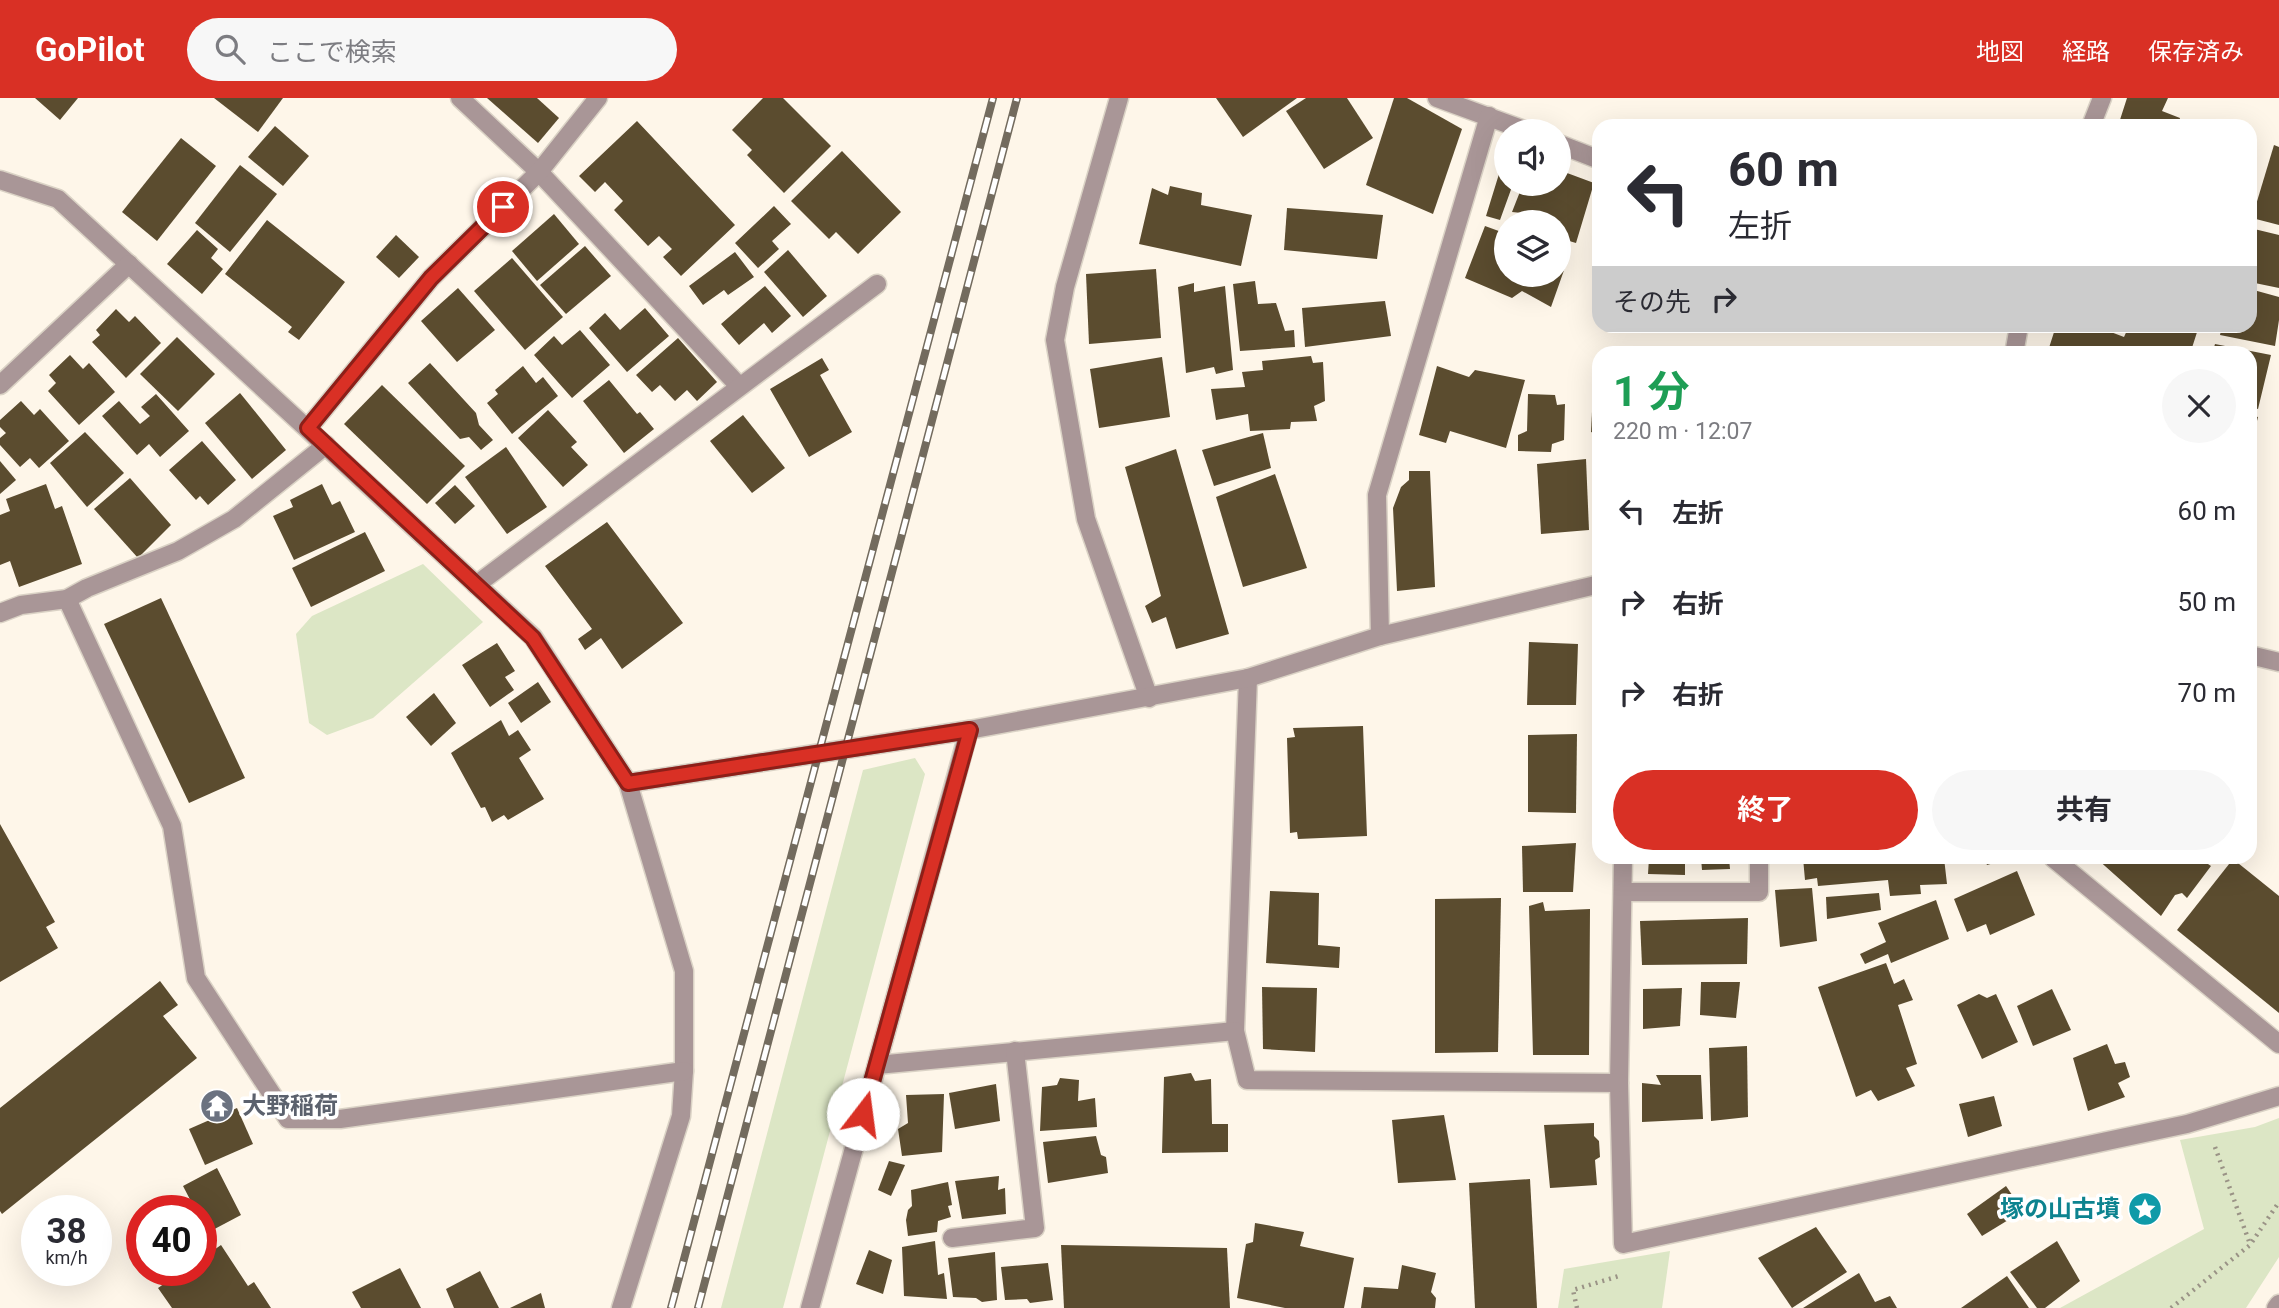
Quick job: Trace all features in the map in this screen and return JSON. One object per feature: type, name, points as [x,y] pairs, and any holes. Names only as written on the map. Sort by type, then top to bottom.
[{"type":"street","points":[[460,98],[539,172],[739,386]]},
{"type":"street","points":[[308,428],[431,278],[539,172],[598,98]]},
{"type":"street","points":[[1119,98],[1065,287],[1055,340],[1086,519],[1149,698]]},
{"type":"street","points":[[1437,98],[1497,119]]},
{"type":"street","points":[[2094,119],[2102,98]]},
{"type":"street","points":[[1380,636],[1377,495],[1489,116]]},
{"type":"street","points":[[1571,149],[1592,157]]},
{"type":"street","points":[[0,180],[58,199],[533,638],[628,783],[684,971],[684,1071],[681,1116],[621,1308]]},
{"type":"street","points":[[0,386],[129,264]]},
{"type":"street","points":[[476,585],[877,284]]},
{"type":"street","points":[[0,613],[21,606],[67,599],[87,588],[178,551],[234,519],[326,444]]},
{"type":"street","points":[[628,783],[970,730],[1248,678],[1380,636],[1592,586]]},
{"type":"street","points":[[67,599],[172,826],[196,978],[288,1119],[340,1119],[684,1071]]},
{"type":"street","points":[[2257,657],[2279,662]]},
{"type":"street","points":[[1248,678],[1235,1031],[1247,1080],[1619,1083]]},
{"type":"street","points":[[810,1308],[970,730]]},
{"type":"street","points":[[1623,864],[1619,1083],[1623,1244],[2205,1119],[2279,1096]]},
{"type":"street","points":[[1623,892],[1759,892],[1759,864]]},
{"type":"street","points":[[2060,864],[2279,1044]]},
{"type":"street","points":[[877,1065],[1235,1031]]},
{"type":"street","points":[[952,1238],[1035,1228],[1016,1051]]},
{"type":"path","points":[[2205,1119],[2250,1245]]},
{"type":"path","points":[[2171,1308],[2250,1245],[2279,1202]]},
{"type":"path","points":[[1577,1308],[1573,1290],[1619,1277],[1623,1244]]},
{"type":"green space","points":[[423,564],[483,622],[373,718],[327,735],[309,723],[296,634],[312,616]]},
{"type":"green space","points":[[915,758],[925,774],[783,1308],[721,1308],[863,770]]},
{"type":"green space","points":[[2279,1118],[2279,1257],[2246,1308],[2060,1308],[2204,1229],[2180,1140],[2255,1127]]},
{"type":"green space","points":[[1670,1251],[1662,1308],[1558,1308],[1564,1269]]},
{"type":"building","points":[[35,98],[78,98],[60,120]]},
{"type":"building","points":[[214,98],[283,98],[258,132]]},
{"type":"building","points":[[487,98],[537,98],[559,118],[538,143]]},
{"type":"building","points":[[763,98],[783,98],[831,146],[784,193],[747,155],[752,150],[732,130]]},
{"type":"building","points":[[1216,98],[1297,98],[1243,137]]},
{"type":"building","points":[[1306,98],[1347,98],[1373,138],[1324,169],[1286,111]]},
{"type":"building","points":[[1394,98],[1407,98],[1462,129],[1433,214],[1366,185]]},
{"type":"building","points":[[2127,98],[2168,98],[2162,111],[2180,118],[2180,119],[2120,119]]},
{"type":"building","points":[[637,121],[735,225],[681,276],[663,257],[672,249],[659,236],[648,246],[614,210],[623,201],[605,182],[595,192],[579,176]]},
{"type":"building","points":[[275,126],[309,156],[283,186],[248,157]]},
{"type":"building","points":[[181,138],[216,166],[157,241],[122,212]]},
{"type":"building","points":[[2274,145],[2279,147],[2279,225],[2257,219],[2257,201]]},
{"type":"building","points":[[842,151],[901,212],[858,254],[836,232],[829,239],[791,201]]},
{"type":"building","points":[[240,165],[277,194],[230,252],[195,223]]},
{"type":"building","points":[[1571,174],[1592,182],[1576,243],[1571,242],[1571,210],[1513,210],[1518,196],[1571,196]]},
{"type":"building","points":[[1170,186],[1202,193],[1201,205],[1252,215],[1241,266],[1139,244],[1152,188],[1168,195]]},
{"type":"building","points":[[1494,190],[1494,196],[1509,196],[1504,210],[1494,210],[1494,218],[1486,216]]},
{"type":"building","points":[[774,206],[791,224],[772,241],[779,249],[758,268],[735,243]]},
{"type":"building","points":[[1287,208],[1383,215],[1377,259],[1284,250]]},
{"type":"building","points":[[554,214],[579,244],[537,281],[512,251]]},
{"type":"building","points":[[267,220],[345,282],[299,340],[288,332],[292,327],[225,274]]},
{"type":"building","points":[[1485,226],[1494,229],[1494,287],[1558,287],[1551,307],[1522,291],[1512,298],[1465,278]]},
{"type":"building","points":[[197,230],[218,249],[211,258],[223,269],[202,294],[167,264]]},
{"type":"building","points":[[2257,230],[2279,235],[2279,288],[2257,283]]},
{"type":"building","points":[[396,235],[419,257],[399,278],[376,257]]},
{"type":"building","points":[[585,246],[611,276],[566,314],[540,285]]},
{"type":"building","points":[[788,250],[827,296],[803,317],[764,272]]},
{"type":"building","points":[[735,252],[754,277],[728,295],[724,290],[703,305],[689,286]]},
{"type":"building","points":[[512,258],[563,317],[525,350],[474,291]]},
{"type":"building","points":[[1156,269],[1161,338],[1089,344],[1086,274]]},
{"type":"building","points":[[1255,281],[1258,304],[1276,303],[1285,331],[1294,330],[1295,347],[1240,351],[1233,284]]},
{"type":"building","points":[[1194,283],[1194,292],[1225,286],[1233,370],[1216,374],[1214,367],[1186,373],[1178,287]]},
{"type":"building","points":[[765,286],[791,316],[772,333],[764,323],[739,345],[721,324]]},
{"type":"building","points":[[458,288],[495,330],[457,362],[421,321]]},
{"type":"building","points":[[2257,291],[2279,297],[2275,346],[2220,335],[2257,333]]},
{"type":"building","points":[[1385,301],[1391,336],[1305,347],[1302,308]]},
{"type":"building","points":[[645,308],[669,336],[627,372],[589,328],[605,313],[620,330]]},
{"type":"building","points":[[116,309],[129,322],[135,316],[161,343],[126,378],[92,342],[100,335],[96,330]]},
{"type":"building","points":[[580,330],[610,365],[572,398],[534,355],[554,336],[562,345]]},
{"type":"building","points":[[2054,333],[2113,333],[2124,337],[2126,333],[2197,333],[2193,346],[2050,346]]},
{"type":"building","points":[[177,337],[215,374],[178,411],[140,374]]},
{"type":"building","points":[[678,338],[717,382],[697,401],[687,390],[675,401],[660,385],[652,392],[636,375]]},
{"type":"building","points":[[2257,352],[2271,355],[2257,409]]},
{"type":"building","points":[[70,355],[83,369],[89,363],[115,392],[79,425],[48,391],[56,383],[49,375]]},
{"type":"building","points":[[1311,356],[1313,363],[1323,362],[1325,401],[1314,406],[1317,421],[1291,422],[1290,429],[1250,431],[1248,414],[1216,420],[1211,389],[1245,387],[1242,372],[1263,370],[1262,361]]},
{"type":"building","points":[[1162,357],[1170,417],[1099,428],[1090,369]]},
{"type":"building","points":[[822,358],[829,370],[820,375],[852,432],[809,457],[770,389]]},
{"type":"building","points":[[430,363],[476,413],[479,425],[493,440],[481,450],[469,437],[460,439],[408,383]]},
{"type":"building","points":[[523,366],[536,383],[543,377],[558,396],[512,434],[487,403],[498,394],[495,390]]},
{"type":"building","points":[[1437,366],[1469,377],[1475,370],[1525,380],[1506,448],[1450,431],[1446,443],[1419,435]]},
{"type":"building","points":[[609,380],[637,414],[640,412],[654,429],[624,453],[583,401]]},
{"type":"building","points":[[382,385],[465,466],[427,504],[344,424]]},
{"type":"building","points":[[240,393],[286,450],[252,479],[205,423]]},
{"type":"building","points":[[156,394],[189,431],[160,457],[149,444],[137,455],[102,416],[119,401],[140,424],[150,416],[141,407]]},
{"type":"building","points":[[1528,394],[1555,395],[1557,405],[1565,404],[1564,440],[1552,444],[1551,452],[1518,451],[1518,435],[1527,431]]},
{"type":"building","points":[[21,401],[34,415],[40,409],[69,441],[39,468],[30,458],[20,467],[0,445],[0,438],[6,433],[0,427],[0,420]]},
{"type":"building","points":[[548,410],[577,442],[571,447],[588,465],[563,487],[518,438]]},
{"type":"building","points":[[743,415],[785,468],[752,493],[710,441]]},
{"type":"building","points":[[85,432],[124,473],[87,507],[50,463]]},
{"type":"building","points":[[1263,433],[1271,468],[1214,486],[1202,450]]},
{"type":"building","points":[[202,441],[236,480],[208,505],[200,496],[196,500],[169,470]]},
{"type":"building","points":[[506,447],[547,507],[507,534],[465,477]]},
{"type":"building","points":[[1176,449],[1229,634],[1176,649],[1166,617],[1152,623],[1145,606],[1161,596],[1125,467]]},
{"type":"building","points":[[1586,459],[1589,530],[1541,534],[1537,464]]},
{"type":"building","points":[[0,461],[16,480],[0,494]]},
{"type":"building","points":[[1409,471],[1430,471],[1435,587],[1397,591],[1393,508],[1401,487],[1409,480]]},
{"type":"building","points":[[1275,474],[1307,568],[1243,587],[1216,497]]},
{"type":"building","points":[[130,478],[171,525],[138,558],[94,509]]},
{"type":"building","points":[[46,484],[55,509],[62,506],[82,564],[19,587],[10,561],[0,565],[0,515],[10,511],[6,499]]},
{"type":"building","points":[[322,484],[332,505],[340,501],[355,532],[294,560],[273,516],[293,507],[290,500]]},
{"type":"building","points":[[455,485],[475,506],[455,524],[435,503]]},
{"type":"building","points":[[607,522],[683,623],[622,669],[601,638],[585,650],[578,639],[592,629],[545,566]]},
{"type":"building","points":[[365,532],[385,571],[311,607],[292,568]]},
{"type":"building","points":[[161,598],[245,778],[189,803],[104,624]]},
{"type":"building","points":[[1529,642],[1578,644],[1576,705],[1527,705]]},
{"type":"building","points":[[497,643],[515,671],[505,677],[514,690],[490,707],[462,665]]},
{"type":"building","points":[[538,682],[551,702],[521,723],[508,703]]},
{"type":"building","points":[[434,693],[456,723],[431,746],[406,717]]},
{"type":"building","points":[[501,720],[509,736],[518,730],[531,750],[519,758],[544,799],[508,820],[504,815],[492,822],[485,807],[481,808],[451,753]]},
{"type":"building","points":[[1363,726],[1367,836],[1298,839],[1297,832],[1290,833],[1287,738],[1295,737],[1293,728]]},
{"type":"building","points":[[1577,734],[1576,813],[1528,812],[1528,735]]},
{"type":"building","points":[[0,824],[55,922],[46,927],[58,948],[0,982]]},
{"type":"building","points":[[1576,843],[1573,892],[1523,892],[1522,846]]},
{"type":"building","points":[[1649,864],[1685,864],[1685,875],[1648,874]]},
{"type":"building","points":[[1702,864],[1730,864],[1730,869],[1702,870]]},
{"type":"building","points":[[1804,864],[1945,864],[1947,884],[1920,885],[1921,894],[1890,896],[1888,880],[1818,886],[1817,878],[1805,880]]},
{"type":"building","points":[[2103,864],[2211,866],[2187,898],[2182,893],[2175,895],[2161,916]]},
{"type":"building","points":[[2229,864],[2239,864],[2279,896],[2279,1013],[2177,930]]},
{"type":"building","points":[[2017,871],[2035,915],[1990,935],[1986,924],[1967,932],[1954,899]]},
{"type":"building","points":[[1812,888],[1817,941],[1780,947],[1775,890]]},
{"type":"building","points":[[1270,891],[1319,893],[1318,945],[1340,947],[1339,968],[1266,963]]},
{"type":"building","points":[[1879,893],[1881,910],[1827,919],[1826,897]]},
{"type":"building","points":[[1501,898],[1498,1052],[1435,1053],[1435,899]]},
{"type":"building","points":[[1936,900],[1949,939],[1891,963],[1888,954],[1865,964],[1860,954],[1886,942],[1878,923]]},
{"type":"building","points":[[1543,902],[1545,911],[1590,909],[1589,1055],[1533,1055],[1529,906]]},
{"type":"building","points":[[1748,918],[1747,964],[1642,965],[1640,921]]},
{"type":"building","points":[[1886,963],[1894,984],[1904,979],[1913,1000],[1898,1005],[1917,1064],[1906,1068],[1915,1086],[1878,1101],[1871,1090],[1856,1097],[1818,987]]},
{"type":"building","points":[[160,981],[178,1005],[163,1016],[197,1058],[26,1195],[21,1195],[21,1199],[2,1214],[0,1108]]},
{"type":"building","points":[[1701,982],[1740,982],[1736,1018],[1700,1015]]},
{"type":"building","points":[[1262,987],[1317,988],[1315,1052],[1263,1049]]},
{"type":"building","points":[[1682,988],[1680,1026],[1643,1029],[1643,989]]},
{"type":"building","points":[[2052,989],[2071,1030],[2033,1046],[2017,1006]]},
{"type":"building","points":[[1979,994],[1987,998],[1996,994],[2018,1042],[1982,1059],[1957,1005]]},
{"type":"building","points":[[2107,1044],[2115,1064],[2125,1062],[2130,1077],[2118,1083],[2125,1097],[2088,1111],[2073,1058]]},
{"type":"building","points":[[1747,1046],[1748,1117],[1711,1121],[1709,1048]]},
{"type":"building","points":[[1191,1073],[1195,1081],[1211,1079],[1212,1124],[1228,1124],[1228,1152],[1162,1153],[1164,1077]]},
{"type":"building","points":[[1656,1075],[1701,1075],[1703,1119],[1642,1122],[1642,1083],[1661,1085]]},
{"type":"building","points":[[1060,1078],[1079,1080],[1078,1101],[1095,1098],[1097,1127],[1040,1131],[1042,1087],[1057,1085]]},
{"type":"building","points":[[996,1084],[1000,1121],[955,1129],[949,1093]]},
{"type":"building","points":[[944,1094],[942,1152],[902,1156],[898,1129],[908,1123],[906,1095]]},
{"type":"building","points":[[1994,1096],[2002,1126],[1968,1137],[1959,1104]]},
{"type":"building","points":[[237,1108],[253,1144],[205,1165],[189,1129]]},
{"type":"building","points":[[1444,1115],[1456,1180],[1398,1183],[1392,1120]]},
{"type":"building","points":[[1594,1123],[1594,1136],[1599,1141],[1600,1157],[1595,1160],[1597,1185],[1550,1188],[1544,1125]]},
{"type":"building","points":[[1096,1136],[1101,1155],[1106,1157],[1108,1173],[1048,1183],[1043,1142]]},
{"type":"building","points":[[889,1161],[905,1165],[891,1196],[878,1190]]},
{"type":"building","points":[[217,1168],[241,1215],[217,1228],[217,1195],[188,1195],[183,1186]]},
{"type":"building","points":[[999,1176],[998,1190],[1005,1188],[1006,1214],[962,1219],[955,1181]]},
{"type":"building","points":[[1530,1179],[1537,1308],[1475,1308],[1469,1183]]},
{"type":"building","points":[[948,1182],[951,1217],[938,1221],[937,1232],[908,1236],[906,1220],[908,1210],[912,1206],[911,1190]]},
{"type":"building","points":[[2006,1186],[2023,1211],[1982,1236],[1967,1214]]},
{"type":"building","points":[[1255,1223],[1304,1232],[1300,1246],[1354,1258],[1344,1308],[1285,1308],[1237,1298],[1246,1244],[1253,1242]]},
{"type":"building","points":[[1816,1227],[1847,1272],[1792,1308],[1758,1258]]},
{"type":"building","points":[[935,1241],[938,1275],[944,1273],[947,1299],[904,1296],[902,1247]]},
{"type":"building","points":[[2057,1241],[2080,1281],[2045,1308],[2037,1308],[2010,1272]]},
{"type":"building","points":[[221,1245],[248,1286],[254,1282],[271,1308],[172,1308],[158,1288],[217,1286],[217,1248]]},
{"type":"building","points":[[1061,1245],[1227,1248],[1230,1308],[1064,1308]]},
{"type":"building","points":[[869,1250],[892,1260],[883,1294],[856,1284]]},
{"type":"building","points":[[995,1252],[997,1300],[982,1302],[976,1298],[953,1297],[948,1258]]},
{"type":"building","points":[[1048,1263],[1053,1300],[1030,1303],[1027,1299],[1005,1300],[1001,1267]]},
{"type":"building","points":[[1402,1265],[1436,1273],[1431,1292],[1436,1298],[1435,1308],[1361,1308],[1364,1287],[1398,1289]]},
{"type":"building","points":[[400,1268],[421,1308],[361,1308],[352,1292]]},
{"type":"building","points":[[480,1271],[499,1308],[454,1308],[446,1289]]},
{"type":"building","points":[[1859,1273],[1875,1302],[1890,1296],[1897,1308],[1803,1308]]},
{"type":"building","points":[[2007,1276],[2029,1308],[1961,1308]]},
{"type":"building","points":[[541,1293],[545,1308],[510,1308]]},
{"type":"railway","points":[[671,1308],[993,98]]},
{"type":"railway","points":[[698,1308],[1017,98]]},
{"type":"place","name":"大野稲荷","points":[[217,1106]]},
{"type":"place","name":"塚の山古墳","points":[[2145,1209]]},
{"type":"route","points":[[503,207],[431,278],[308,428],[533,638],[628,783],[970,730],[863,1114]]}]
